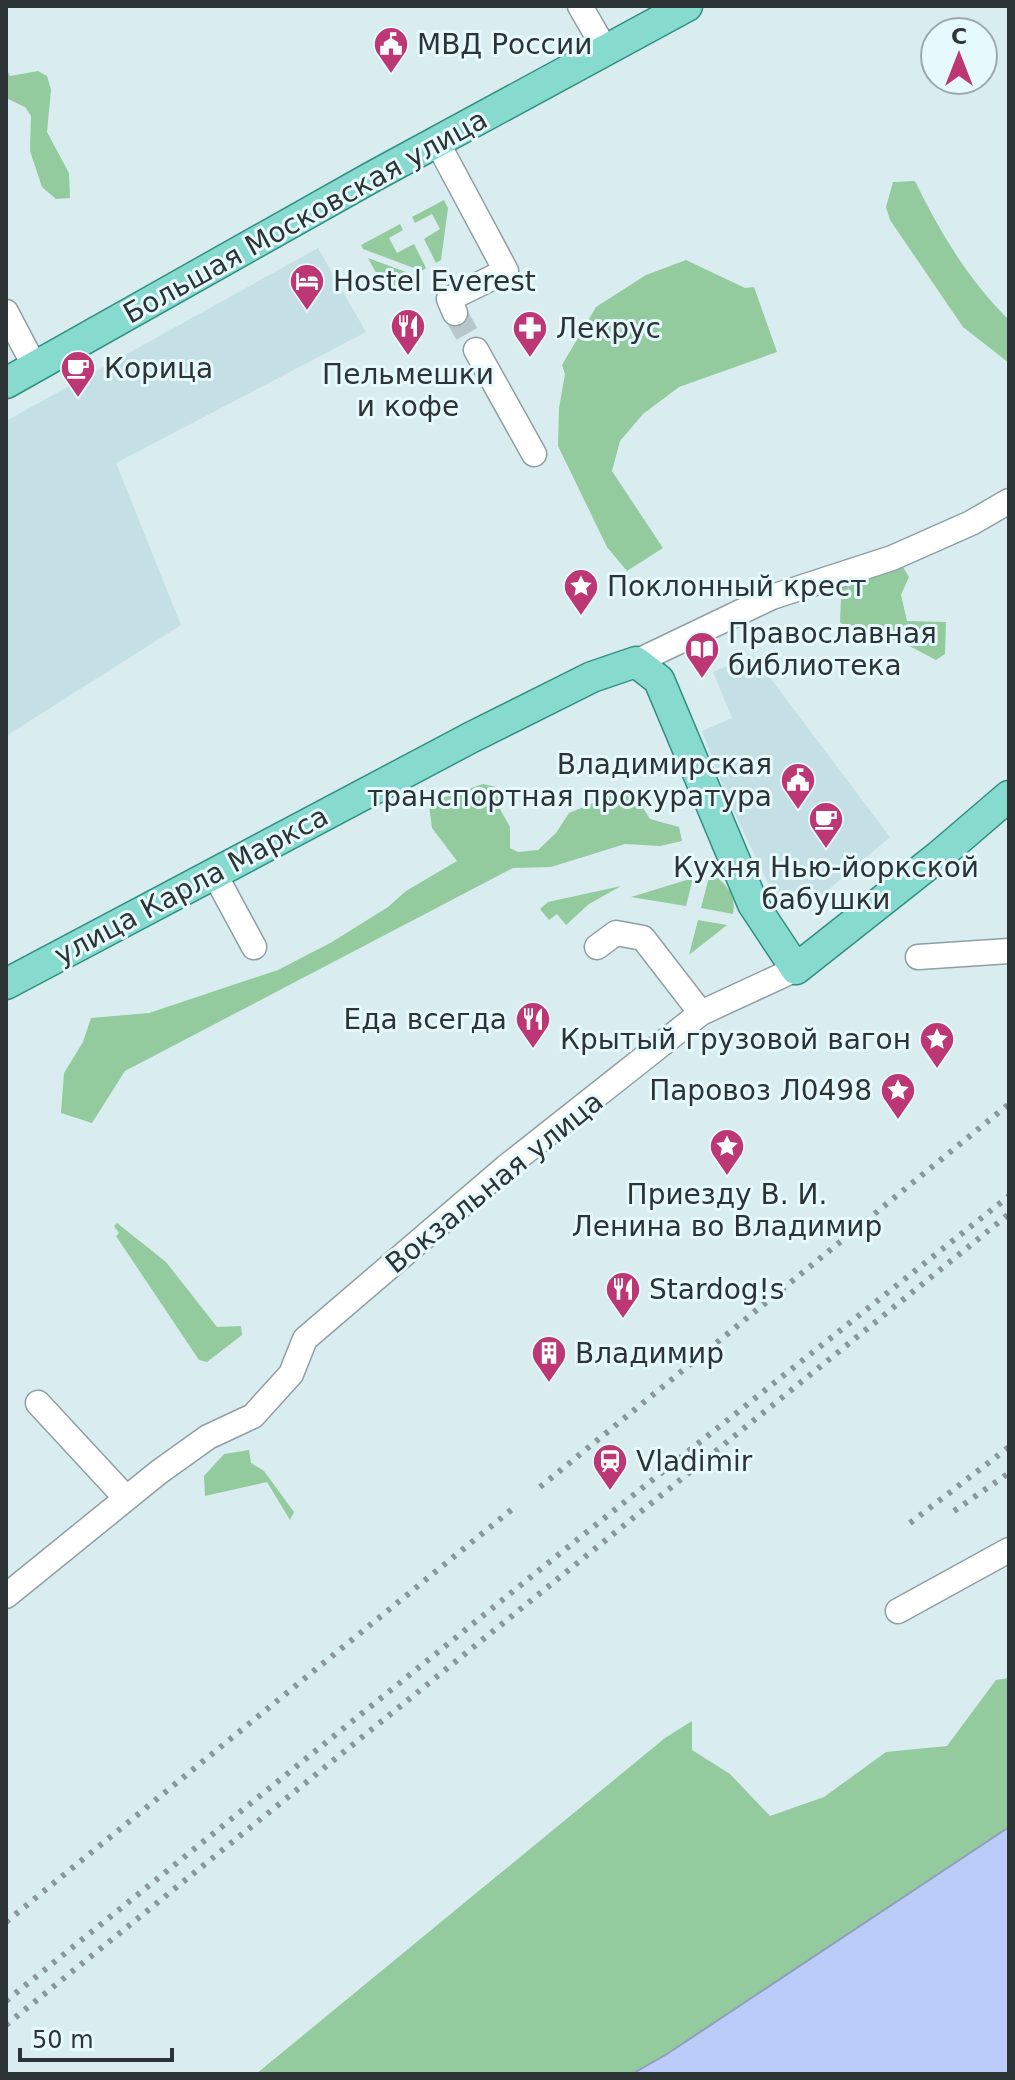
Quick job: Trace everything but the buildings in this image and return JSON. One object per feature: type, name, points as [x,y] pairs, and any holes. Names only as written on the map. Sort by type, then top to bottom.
[{"type":"main road","name":"Большая Московская улица","points":[[6,383],[687,6]]},
{"type":"main road","name":"улица Карла Маркса","points":[[6,984],[592,677],[636,662]]},
{"type":"main road","points":[[636,662],[659,680],[753,904],[796,969]]},
{"type":"main road","name":"Вокзальная улица","points":[[796,969],[939,856],[1009,796]]},
{"type":"street","points":[[580,6],[606,51]]},
{"type":"street","points":[[437,142],[506,271],[449,299],[455,313]]},
{"type":"street","points":[[6,312],[35,367]]},
{"type":"street","points":[[476,350],[534,454]]},
{"type":"street","points":[[636,662],[772,597],[892,558],[971,523],[1009,501]]},
{"type":"street","points":[[214,873],[254,947]]},
{"type":"street","points":[[597,947],[616,933],[643,938],[701,1013]]},
{"type":"street","points":[[918,957],[1009,951]]},
{"type":"street","name":"Вокзальная улица","points":[[6,1596],[126,1498],[208,1437],[253,1416],[291,1374],[305,1339],[506,1167],[701,1013],[796,969]]},
{"type":"street","points":[[38,1403],[126,1498]]},
{"type":"street","points":[[898,1611],[1009,1550]]},
{"type":"shaded area","points":[[318,248],[366,332],[116,463],[181,625],[6,736],[6,421]]},
{"type":"shaded area","points":[[753,655],[890,837],[806,909],[776,899],[728,800],[702,731],[732,718],[713,672]]},
{"type":"green space","points":[[6,68],[10,76],[38,71],[47,76],[51,90],[47,132],[69,173],[70,198],[56,199],[42,187],[30,151],[31,116],[25,107],[6,98]]},
{"type":"green space","points":[[915,181],[956,255],[1009,320],[1009,363],[963,327],[890,220],[886,207],[893,182]]},
{"type":"green space","points":[[444,200],[448,208],[441,260],[436,263],[424,239],[440,229],[432,214],[415,223],[412,217]]},
{"type":"green space","points":[[400,224],[403,230],[389,238],[397,253],[414,244],[426,268],[422,271],[363,249],[361,245]]},
{"type":"green space","points":[[368,258],[414,275],[386,291]]},
{"type":"green space","points":[[686,260],[745,288],[754,287],[777,352],[679,387],[643,414],[620,441],[612,471],[663,548],[627,571],[607,547],[558,446],[559,408],[565,374],[562,365],[596,307],[646,275]]},
{"type":"green space","points":[[893,567],[903,567],[909,577],[901,595],[907,621],[946,622],[945,654],[936,660],[902,642],[846,627],[840,622],[841,599],[832,587]]},
{"type":"green space","points":[[483,784],[496,787],[501,811],[510,827],[510,848],[518,852],[538,850],[556,833],[569,813],[622,791],[635,795],[650,819],[679,827],[682,841],[660,846],[625,844],[551,867],[513,868],[125,1071],[92,1123],[61,1113],[64,1073],[83,1042],[91,1018],[149,1013],[278,970],[332,942],[388,907],[406,891],[457,861],[432,828],[429,806],[431,802]]},
{"type":"green space","points":[[710,873],[729,890],[733,914],[701,908]]},
{"type":"green space","points":[[693,878],[686,906],[631,897]]},
{"type":"green space","points":[[621,886],[589,904],[566,925],[557,914],[549,920],[540,909],[548,902]]},
{"type":"green space","points":[[698,920],[727,925],[689,955]]},
{"type":"green space","points":[[117,1223],[166,1262],[217,1327],[241,1326],[242,1335],[207,1362],[199,1360],[116,1236],[119,1233],[114,1226]]},
{"type":"green space","points":[[249,1450],[251,1463],[264,1471],[294,1512],[290,1520],[267,1482],[205,1496],[204,1476],[224,1454]]},
{"type":"green space","points":[[1009,1678],[1009,1827],[667,2054],[632,2074],[256,2074],[665,1738],[692,1721],[692,1750],[730,1774],[770,1816],[824,1797],[886,1752],[947,1746],[996,1680]]},
{"type":"water","points":[[1009,1827],[1009,2074],[632,2074],[667,2054]]},
{"type":"tunnel","points":[[455,313],[476,350]]},
{"type":"railway","points":[[540,1487],[1009,1104]]},
{"type":"railway","points":[[6,2001],[1009,1196]]},
{"type":"railway","points":[[6,2025],[1009,1214]]},
{"type":"railway","points":[[910,1523],[1009,1447]]},
{"type":"railway","points":[[954,1511],[1009,1473]]},
{"type":"railway","points":[[6,1922],[516,1506]]},
{"type":"place","name":"МВД России","points":[[391,75]]},
{"type":"place","name":"Hostel Everest","points":[[307,312]]},
{"type":"place","name":"Пельмешки и кофе","points":[[408,357]]},
{"type":"place","name":"Лекрус","points":[[530,359]]},
{"type":"place","name":"Корица","points":[[78,399]]},
{"type":"place","name":"Поклонный крест","points":[[581,617]]},
{"type":"place","name":"Православная библиотека","points":[[702,680]]},
{"type":"place","name":"Владимирская транспортная прокуратура","points":[[798,811]]},
{"type":"place","name":"Кухня Нью-йоркской бабушки","points":[[826,850]]},
{"type":"place","name":"Еда всегда","points":[[533,1050]]},
{"type":"place","name":"Крытый грузовой вагон","points":[[937,1070]]},
{"type":"place","name":"Паровоз Л0498","points":[[898,1121]]},
{"type":"place","name":"Приезду В. И. Ленина во Владимир","points":[[727,1177]]},
{"type":"place","name":"Stardog!s","points":[[623,1320]]},
{"type":"place","name":"Владимир","points":[[549,1384]]},
{"type":"place","name":"Vladimir","points":[[610,1492]]}]
